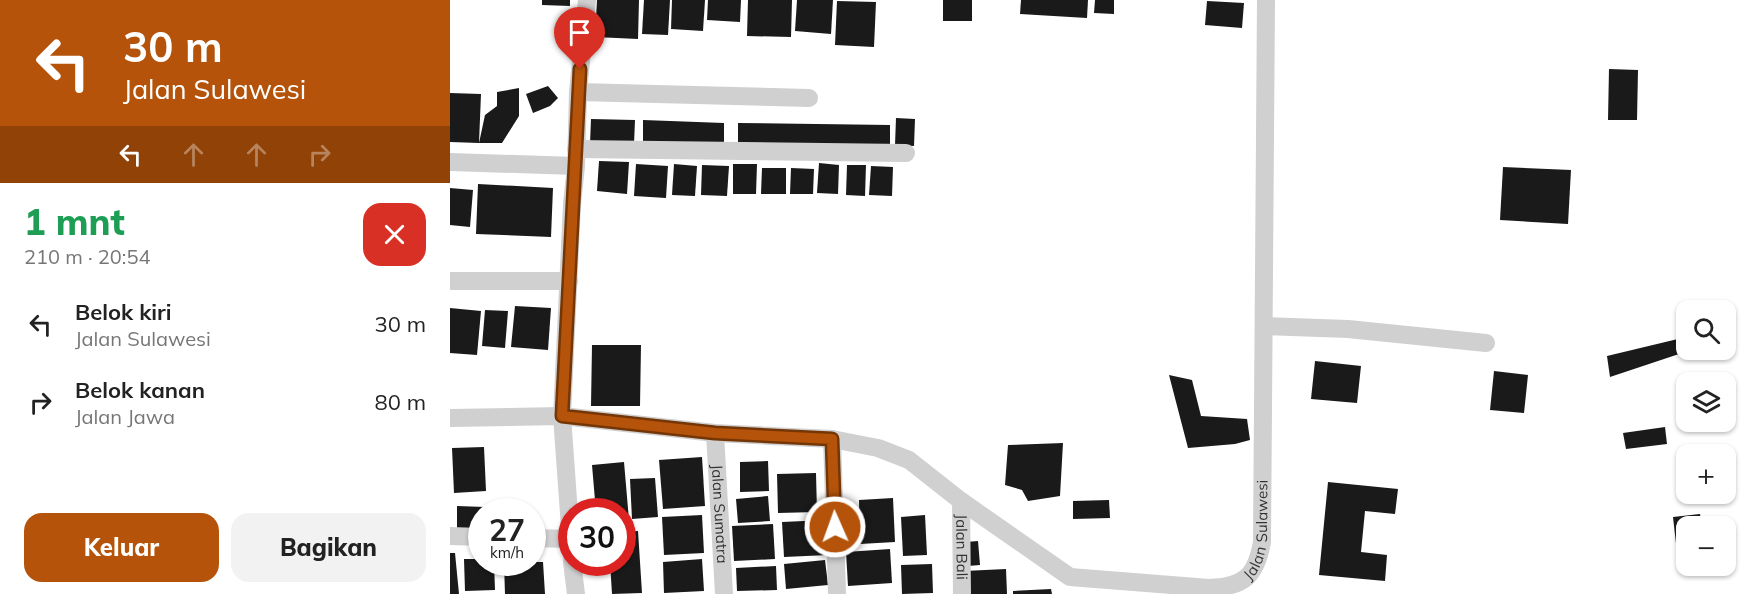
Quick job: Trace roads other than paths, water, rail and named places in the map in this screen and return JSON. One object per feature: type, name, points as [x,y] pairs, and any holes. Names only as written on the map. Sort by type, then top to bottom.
[{"type":"street","points":[[568,498],[562,416],[578,92],[587,0]]},
{"type":"street","name":"Jalan Sulawesi","points":[[450,418],[562,416],[715,433],[832,439],[878,448],[909,460],[1070,586],[1227,587],[1241,582],[1259,561],[1262,542],[1266,0]]},
{"type":"street","points":[[578,92],[809,98]]},
{"type":"street","points":[[450,162],[906,153]]},
{"type":"street","points":[[450,281],[568,281]]},
{"type":"street","points":[[1264,326],[1348,329],[1486,343]]},
{"type":"street","name":"Jalan Sumatra","points":[[715,433],[724,594]]},
{"type":"street","points":[[832,439],[837,594]]},
{"type":"street","name":"Jalan Bali","points":[[961,501],[962,594]]},
{"type":"street","points":[[450,536],[468,537]]},
{"type":"street","points":[[574,576],[576,594]]}]
